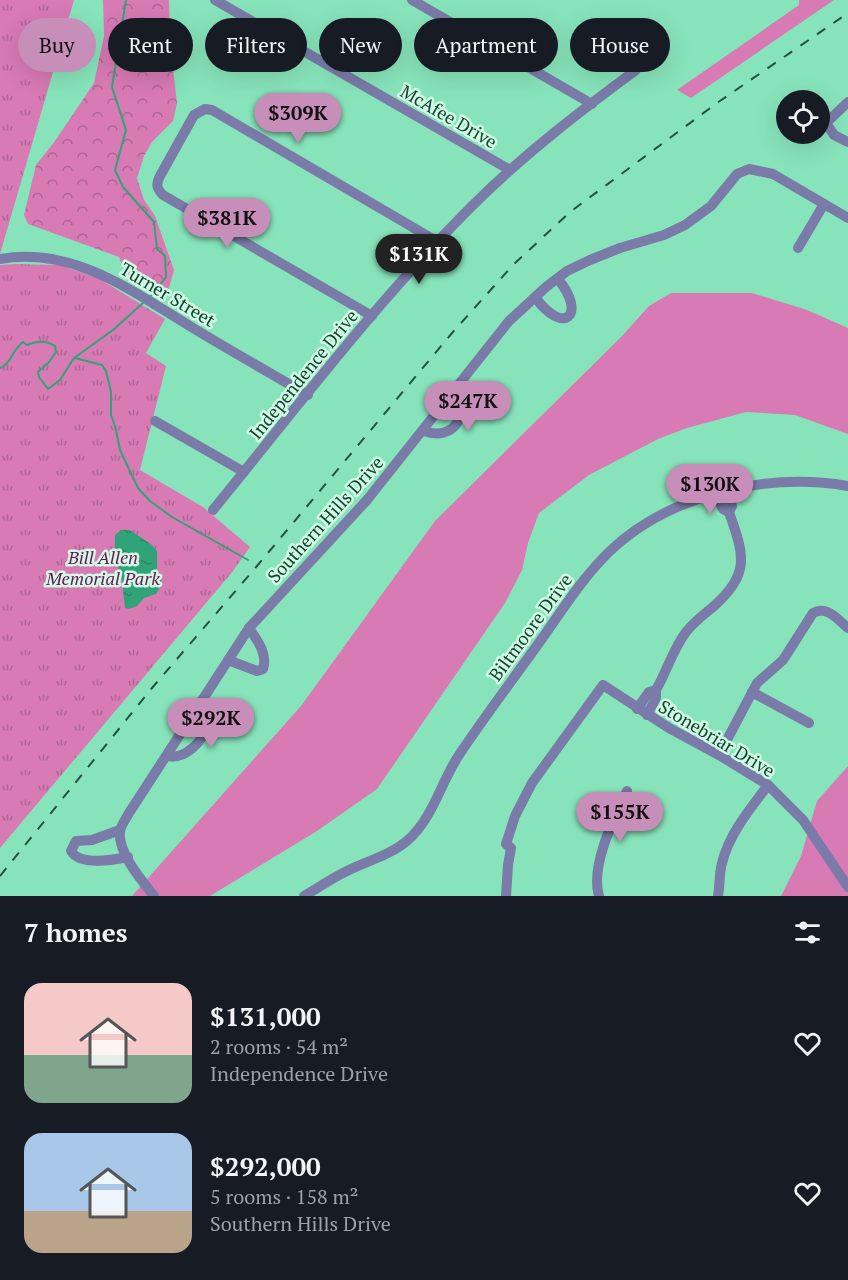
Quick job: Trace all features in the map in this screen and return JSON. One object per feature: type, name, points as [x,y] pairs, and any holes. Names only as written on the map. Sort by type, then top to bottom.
[{"type":"street","name":"McAfee Drive","points":[[216,0],[510,170]]},
{"type":"street","points":[[412,0],[592,104]]},
{"type":"street","name":"Independence Drive","points":[[213,510],[372,316],[438,242],[510,170],[633,72]]},
{"type":"street","points":[[848,102],[826,123],[834,135],[848,142]]},
{"type":"street","points":[[372,316],[158,190],[156,184],[194,116],[205,109],[212,110],[438,242]]},
{"type":"street","name":"Southern Hills Drive","points":[[120,830],[249,628],[367,500],[509,321],[535,297],[567,271],[620,248],[664,235],[685,225],[711,206],[737,174],[749,170],[773,174],[848,218]]},
{"type":"street","points":[[798,248],[824,204]]},
{"type":"street","name":"Turner Street","points":[[0,259],[31,256],[75,263],[126,287],[308,395]]},
{"type":"street","points":[[535,297],[552,315],[562,319],[568,317],[572,313],[573,306],[565,287],[558,279]]},
{"type":"street","points":[[424,430],[434,435],[439,434],[449,430],[457,423],[464,404],[459,386]]},
{"type":"street","points":[[154,421],[244,472]]},
{"type":"street","name":"Biltmoore Drive","points":[[304,896],[408,840],[431,810],[447,774],[580,584],[611,550],[634,531],[656,518],[715,494],[740,487],[786,483],[848,486]]},
{"type":"street","points":[[727,490],[732,506],[729,512]]},
{"type":"street","points":[[642,711],[656,698],[656,690],[685,633],[730,589],[739,573],[743,559],[740,543],[729,512],[723,509],[715,494]]},
{"type":"street","points":[[719,755],[752,692],[763,676],[783,660],[809,618],[817,610],[832,615],[848,628]]},
{"type":"street","points":[[228,660],[257,671],[263,669],[264,654],[249,628]]},
{"type":"street","name":"Stonebriar Drive","points":[[506,896],[511,848],[506,844],[521,802],[532,783],[603,685],[642,711],[768,785],[803,820],[848,887]]},
{"type":"street","points":[[752,692],[809,723]]},
{"type":"street","points":[[167,756],[182,754],[192,749],[199,741],[206,725],[202,700]]},
{"type":"street","points":[[718,896],[721,865],[728,847],[748,811],[768,785]]},
{"type":"street","points":[[599,896],[598,869],[612,820],[627,791]]},
{"type":"street","points":[[128,857],[98,861],[78,858],[71,851],[76,841],[92,840],[120,830],[121,841],[134,870],[154,896]]},
{"type":"green space","points":[[0,0],[74,0],[69,18],[18,18],[18,72],[53,72],[0,254]]},
{"type":"green space","points":[[103,0],[169,0],[169,18],[108,18],[108,72],[173,72],[177,103],[173,121],[152,142],[144,156],[137,178],[144,200],[155,216],[174,270],[163,300],[127,277],[119,257],[28,224],[24,215],[36,165],[94,83],[104,36]]},
{"type":"green space","points":[[799,0],[834,0],[691,98],[677,90],[799,5]]},
{"type":"green space","name":"Bill Allen Memorial Park","points":[[0,265],[59,265],[98,278],[165,319],[146,353],[166,366],[140,470],[203,507],[250,547],[233,571],[0,848]]},
{"type":"green space","points":[[671,293],[752,293],[807,310],[848,328],[848,434],[795,415],[746,412],[687,428],[658,439],[589,475],[539,513],[528,543],[522,570],[505,603],[377,789],[317,831],[210,896],[132,896],[301,706],[435,521],[622,336],[649,306]]},
{"type":"green space","points":[[848,766],[848,896],[781,896],[801,856],[817,801]]},
{"type":"water","points":[[121,530],[130,530],[157,551],[157,570],[162,584],[156,594],[144,598],[137,606],[129,609],[125,608],[122,581],[115,556],[115,535]]},
{"type":"waterway","points":[[126,0],[112,87],[126,130],[115,170],[123,187],[154,222],[157,249],[165,256],[166,277],[150,297]]},
{"type":"waterway","points":[[0,368],[7,363],[23,342],[27,345],[41,342],[51,344],[55,346],[56,352],[38,372],[48,389],[60,380],[74,358],[113,330],[143,303]]},
{"type":"waterway","points":[[75,358],[102,365],[106,371],[111,392],[111,415],[120,450],[138,488],[150,501],[172,517],[248,560]]},
{"type":"railway","points":[[0,876],[152,688],[452,333],[513,265],[570,212],[717,103],[848,13]]}]
